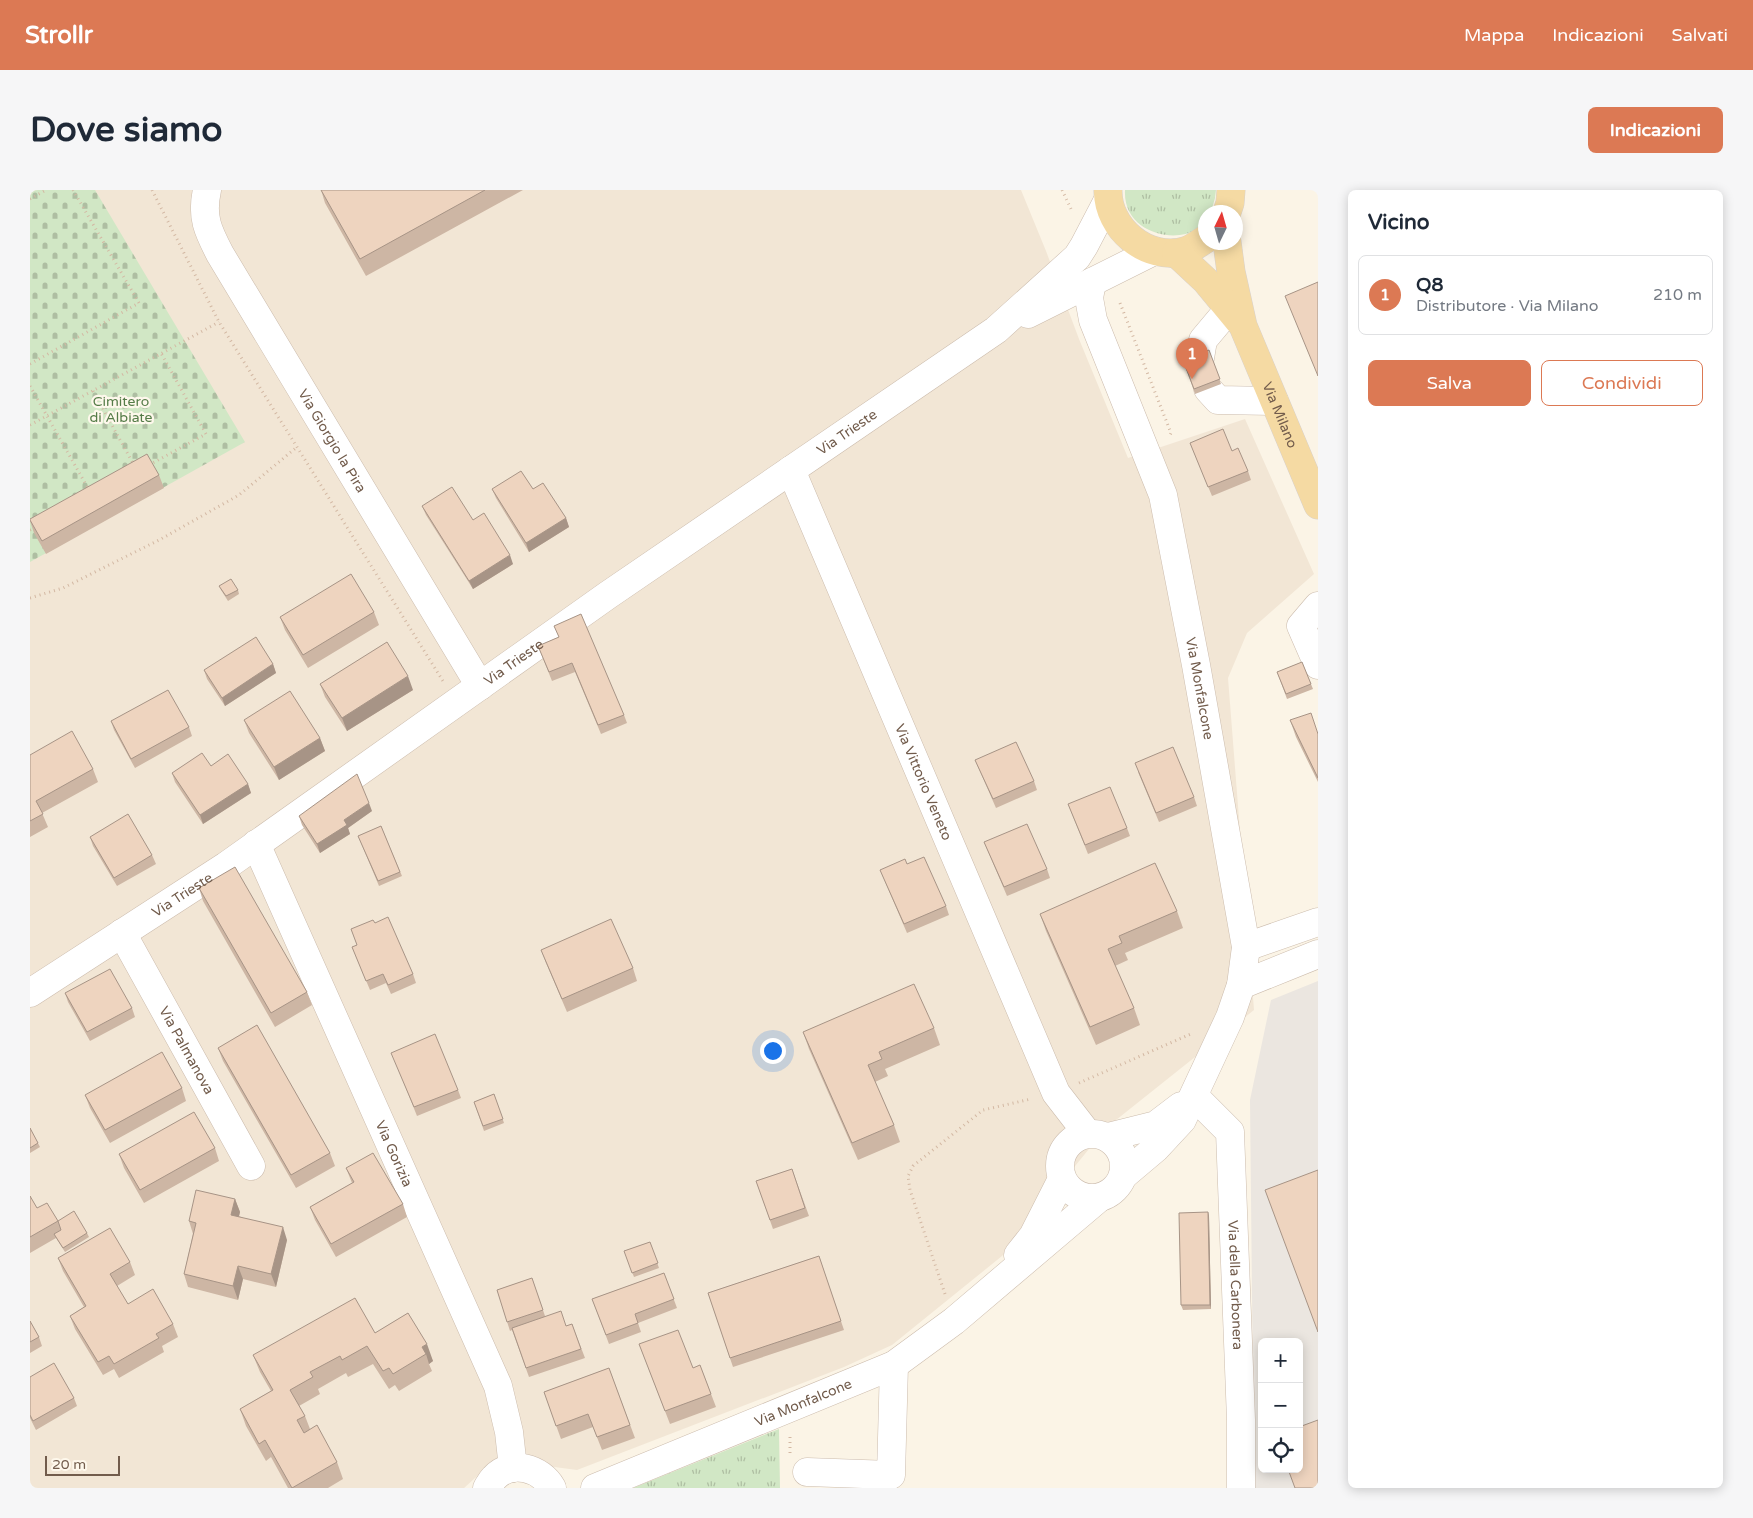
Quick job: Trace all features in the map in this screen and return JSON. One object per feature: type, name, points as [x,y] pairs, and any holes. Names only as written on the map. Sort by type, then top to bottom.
[{"type":"main road","name":"Via Milano","points":[[1108,195],[1116,222],[1132,241],[1165,252],[1206,281],[1236,318],[1318,505]]},
{"type":"main road","points":[[1165,252],[1187,251],[1198,244]]},
{"type":"main road","name":"Via Milano","points":[[1228,250],[1236,318]]},
{"type":"street","name":"Via Giorgio la Pira","points":[[207,190],[204,205],[206,227],[220,254],[480,686]]},
{"type":"street","name":"Via Trieste","points":[[30,993],[256,844],[608,595],[996,330],[1077,257],[1108,195]]},
{"type":"street","name":"Via Trieste","points":[[996,330],[1092,282],[1165,252]]},
{"type":"street","name":"Via Monfalcone","points":[[1092,282],[1089,298],[1093,320],[1163,495],[1196,665],[1246,947],[1242,985],[1230,1017],[1182,1120],[1156,1148],[1124,1175]]},
{"type":"street","points":[[1200,358],[1203,340],[1236,318]]},
{"type":"street","points":[[1208,389],[1218,400],[1274,401]]},
{"type":"street","name":"Via Vittorio Veneto","points":[[791,470],[1056,1093],[1060,1172]]},
{"type":"street","points":[[1318,606],[1301,626],[1318,664]]},
{"type":"street","name":"Via Gorizia","points":[[256,844],[498,1386],[509,1432],[513,1468]]},
{"type":"street","points":[[1246,947],[1318,922]]},
{"type":"street","name":"Via Palmanova","points":[[122,933],[251,1166]]},
{"type":"street","points":[[1242,985],[1318,954]]},
{"type":"street","name":"Via Vittorio Veneto","points":[[1056,1093],[1098,1135]]},
{"type":"street","name":"Via Monfalcone","points":[[1098,1135],[1156,1125],[1194,1096]]},
{"type":"street","name":"Via della Carbonera","points":[[1194,1096],[1230,1132],[1241,1420],[1241,1488]]},
{"type":"street","points":[[1098,1135],[1115,1143],[1122,1152],[1125,1164],[1124,1175],[1113,1191],[1099,1198],[1088,1198],[1077,1195],[1068,1188],[1060,1172],[1062,1152],[1076,1137],[1098,1135]]},
{"type":"street","name":"Via Monfalcone","points":[[994,1287],[1033,1236],[1060,1172]]},
{"type":"street","name":"Via Monfalcone","points":[[595,1488],[894,1365],[954,1320],[1099,1198]]},
{"type":"street","points":[[798,1467],[891,1476],[894,1365]]},
{"type":"street","points":[[487,1488],[494,1477],[501,1472],[513,1468],[530,1469],[541,1474],[552,1488]]},
{"type":"path","points":[[30,199],[46,190]]},
{"type":"path","points":[[30,364],[139,303],[73,190]]},
{"type":"path","points":[[152,190],[220,322],[456,703]]},
{"type":"path","points":[[30,425],[220,322]]},
{"type":"path","points":[[146,467],[206,434],[161,353]]},
{"type":"path","points":[[30,386],[92,496]]},
{"type":"path","points":[[93,391],[138,472]]},
{"type":"path","points":[[30,598],[63,588],[161,540],[239,495],[297,447]]},
{"type":"path","points":[[30,530],[38,526]]},
{"type":"path","points":[[954,1320],[910,1190],[908,1176],[914,1166],[983,1110],[1056,1093],[1230,1017]]},
{"type":"path","points":[[788,1408],[798,1467]]},
{"type":"shaded area","points":[[30,190],[1021,190],[1128,458],[1245,419],[1314,574],[1247,633],[1228,678],[1254,1010],[1106,1128],[1002,1256],[892,1345],[844,1367],[577,1470],[496,1459],[464,1488],[30,1488]]},
{"type":"shaded area","points":[[1318,981],[1318,1488],[1254,1488],[1250,1100],[1271,1000]]},
{"type":"green space","name":"Cimitero di Albiate","points":[[30,190],[95,190],[245,442],[30,562]]},
{"type":"green space","points":[[1125,190],[1216,190],[1213,205],[1198,205],[1198,227],[1193,231],[1180,235],[1164,235],[1149,230],[1136,221],[1128,208]]},
{"type":"green space","points":[[779,1429],[780,1488],[633,1488]]},
{"type":"building","points":[[321,190],[485,190],[360,259]]},
{"type":"building","points":[[1318,282],[1318,376],[1285,296]]},
{"type":"building","points":[[1209,350],[1220,379],[1194,389],[1183,360]]},
{"type":"building","points":[[1223,429],[1232,451],[1238,448],[1248,471],[1208,487],[1190,443]]},
{"type":"building","points":[[147,454],[159,475],[42,541],[30,519]]},
{"type":"building","points":[[521,471],[533,489],[543,483],[566,518],[526,543],[492,489]]},
{"type":"building","points":[[452,487],[473,520],[484,513],[510,555],[469,581],[422,506]]},
{"type":"building","points":[[351,574],[374,612],[303,655],[280,617]]},
{"type":"building","points":[[231,579],[238,590],[226,596],[219,586]]},
{"type":"building","points":[[581,614],[624,715],[598,725],[572,663],[549,672],[538,646],[559,637],[554,626]]},
{"type":"building","points":[[256,637],[273,664],[222,698],[204,670]]},
{"type":"building","points":[[387,642],[408,676],[342,718],[320,684]]},
{"type":"building","points":[[1302,662],[1311,684],[1286,694],[1277,672]]},
{"type":"building","points":[[168,690],[189,727],[131,759],[111,721]]},
{"type":"building","points":[[290,691],[320,738],[274,767],[244,720]]},
{"type":"building","points":[[1311,713],[1318,734],[1318,778],[1290,720]]},
{"type":"building","points":[[72,731],[93,769],[36,801],[43,814],[30,821],[30,755]]},
{"type":"building","points":[[1016,742],[1034,781],[993,799],[975,760]]},
{"type":"building","points":[[1173,747],[1194,797],[1156,813],[1135,763]]},
{"type":"building","points":[[202,753],[211,766],[228,754],[248,784],[200,815],[172,773]]},
{"type":"building","points":[[357,774],[369,803],[344,820],[347,825],[317,844],[299,816]]},
{"type":"building","points":[[1110,787],[1127,828],[1085,845],[1068,804]]},
{"type":"building","points":[[128,814],[152,855],[114,878],[90,837]]},
{"type":"building","points":[[1027,824],[1047,869],[1004,887],[984,842]]},
{"type":"building","points":[[381,826],[400,872],[378,881],[358,836]]},
{"type":"building","points":[[924,857],[946,906],[904,924],[880,870],[905,859],[907,864]]},
{"type":"building","points":[[1155,863],[1177,911],[1119,936],[1122,943],[1108,949],[1134,1008],[1090,1027],[1040,914]]},
{"type":"building","points":[[235,867],[307,992],[271,1013],[199,888]]},
{"type":"building","points":[[388,917],[413,974],[388,985],[383,974],[366,981],[352,947],[357,945],[351,929],[373,920],[375,923]]},
{"type":"building","points":[[611,919],[633,968],[562,999],[541,950]]},
{"type":"building","points":[[110,969],[132,1008],[87,1032],[65,993]]},
{"type":"building","points":[[914,984],[934,1028],[879,1052],[882,1059],[868,1065],[894,1125],[852,1143],[803,1032]]},
{"type":"building","points":[[257,1025],[330,1153],[291,1175],[218,1048]]},
{"type":"building","points":[[435,1034],[458,1090],[414,1107],[391,1053]]},
{"type":"building","points":[[162,1052],[182,1088],[105,1130],[85,1095]]},
{"type":"building","points":[[494,1094],[503,1119],[483,1126],[474,1102]]},
{"type":"building","points":[[194,1112],[215,1148],[140,1190],[119,1154]]},
{"type":"building","points":[[30,1128],[38,1143],[30,1148]]},
{"type":"building","points":[[373,1153],[403,1204],[331,1244],[310,1207],[354,1182],[346,1168]]},
{"type":"building","points":[[792,1169],[805,1208],[770,1220],[756,1181]]},
{"type":"building","points":[[1318,1170],[1318,1332],[1265,1190]]},
{"type":"building","points":[[196,1190],[235,1199],[231,1215],[283,1227],[271,1274],[238,1266],[233,1286],[184,1274],[196,1223],[189,1221]]},
{"type":"building","points":[[30,1196],[37,1208],[47,1203],[58,1221],[30,1237]]},
{"type":"building","points":[[74,1211],[87,1233],[63,1248],[54,1234],[61,1230],[58,1221]]},
{"type":"building","points":[[1208,1212],[1210,1305],[1181,1305],[1179,1213]]},
{"type":"building","points":[[110,1228],[130,1262],[110,1274],[128,1304],[153,1289],[173,1324],[156,1334],[159,1338],[114,1364],[109,1356],[98,1362],[70,1316],[86,1306],[58,1258]]},
{"type":"building","points":[[650,1242],[658,1263],[632,1273],[624,1251]]},
{"type":"building","points":[[819,1256],[841,1321],[730,1358],[708,1293]]},
{"type":"building","points":[[664,1273],[674,1299],[635,1314],[638,1323],[606,1335],[592,1299]]},
{"type":"building","points":[[532,1278],[543,1310],[507,1322],[497,1290]]},
{"type":"building","points":[[355,1298],[375,1333],[408,1313],[427,1344],[422,1347],[426,1354],[393,1374],[389,1368],[383,1371],[367,1346],[342,1360],[340,1356],[310,1372],[313,1377],[290,1390],[305,1416],[297,1420],[304,1433],[317,1425],[337,1462],[292,1488],[265,1440],[259,1444],[240,1409],[273,1390],[253,1355]]},
{"type":"building","points":[[561,1311],[566,1326],[572,1324],[581,1349],[526,1368],[512,1328]]},
{"type":"building","points":[[30,1321],[39,1337],[30,1342]]},
{"type":"building","points":[[678,1330],[693,1368],[700,1365],[711,1394],[665,1411],[639,1344]]},
{"type":"building","points":[[54,1363],[74,1398],[33,1421],[30,1415],[30,1377]]},
{"type":"building","points":[[609,1368],[630,1425],[597,1437],[588,1414],[556,1426],[544,1392]]},
{"type":"building","points":[[1318,1420],[1318,1488],[1295,1488],[1289,1473],[1303,1473],[1303,1426]]},
{"type":"place","name":"Q8","points":[[1192,379]]}]
